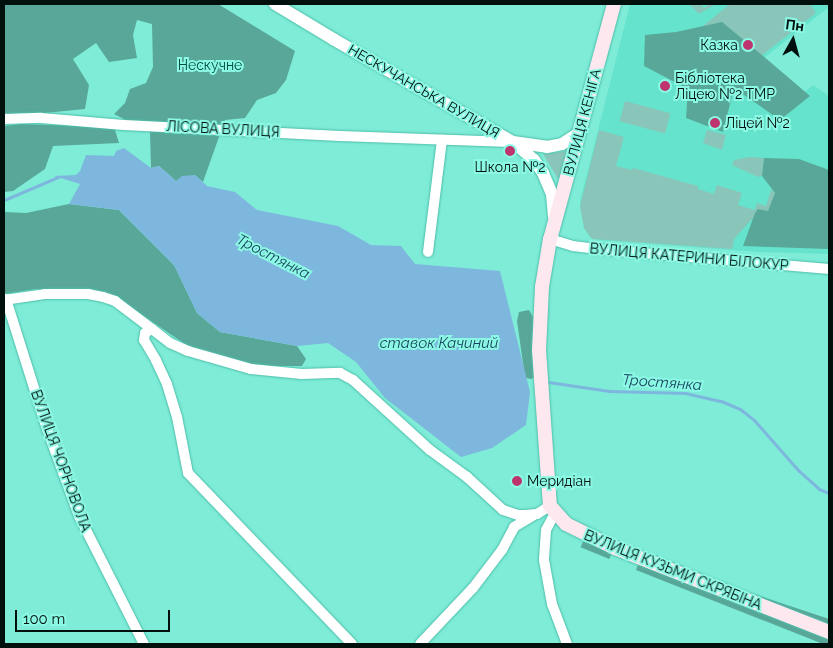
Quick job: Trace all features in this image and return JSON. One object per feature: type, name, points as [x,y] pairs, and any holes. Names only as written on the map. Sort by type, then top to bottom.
[{"type":"main road","name":"ВУЛИЦЯ КЕНІГА","points":[[550,239],[614,4]]},
{"type":"main road","points":[[550,239],[542,287],[538,350],[552,510]]},
{"type":"main road","name":"ВУЛИЦЯ КУЗЬМИ СКРЯБІНА","points":[[552,510],[574,529],[615,548],[829,632]]},
{"type":"street","name":"НЕСКУЧАНСЬКА ВУЛИЦЯ","points":[[275,4],[333,40],[513,142],[547,147],[562,144],[579,133]]},
{"type":"street","name":"ЛІСОВА ВУЛИЦЯ","points":[[4,119],[41,118],[124,125],[513,142]]},
{"type":"street","points":[[428,252],[442,140]]},
{"type":"street","points":[[513,142],[526,152],[543,173],[552,194],[554,223]]},
{"type":"street","name":"ВУЛИЦЯ КАТЕРИНИ БІЛОКУР","points":[[550,239],[573,246],[607,250],[829,269]]},
{"type":"street","points":[[5,299],[45,294],[103,297],[115,301],[170,343],[188,351],[229,364],[276,372],[340,373],[353,380],[430,450],[467,477],[503,510],[518,515],[537,514],[552,510]]},
{"type":"street","name":"ВУЛИЦЯ ЧОРНОВОЛА","points":[[5,299],[47,429],[78,516],[144,644]]},
{"type":"street","points":[[152,329],[145,333],[144,340],[167,384],[177,418],[188,473],[352,644]]},
{"type":"street","points":[[552,510],[546,530],[544,560],[552,604],[567,644]]},
{"type":"street","points":[[420,644],[473,588],[502,550],[514,528],[537,514]]},
{"type":"shaded area","name":"Ліцей №2","points":[[630,4],[829,4],[829,7],[741,76],[777,115],[813,85],[829,96],[829,254],[758,252],[599,240],[590,237],[584,228],[580,201]]},
{"type":"shaded area","points":[[689,4],[700,4],[704,8],[710,4],[716,4],[699,14]]},
{"type":"shaded area","name":"Казка","points":[[730,4],[810,4],[816,13],[742,71],[703,26]]},
{"type":"shaded area","points":[[625,101],[670,113],[665,133],[620,121]]},
{"type":"shaded area","points":[[599,130],[624,137],[616,166],[632,170],[633,168],[698,186],[698,189],[714,194],[717,185],[742,193],[738,205],[755,210],[757,203],[766,206],[771,190],[789,202],[782,216],[752,219],[734,239],[732,249],[592,239],[584,228],[580,206]]},
{"type":"shaded area","points":[[707,130],[726,135],[722,150],[703,143]]},
{"type":"shaded area","points":[[567,151],[558,179],[543,154]]},
{"type":"shaded area","points":[[750,157],[764,158],[762,176],[758,177],[732,165],[734,160]]},
{"type":"green space","name":"Нескучне","points":[[4,4],[218,4],[295,51],[286,80],[276,93],[257,100],[245,118],[225,120],[203,182],[195,175],[176,181],[159,166],[151,168],[150,132],[114,114],[125,103],[130,89],[146,83],[153,67],[152,24],[137,20],[133,35],[137,58],[109,62],[96,43],[73,59],[89,85],[85,109],[4,117]]},
{"type":"green space","points":[[722,22],[810,96],[780,120],[734,88],[723,132],[686,118],[688,89],[644,66],[645,35],[676,32]]},
{"type":"green space","points":[[20,124],[114,127],[119,143],[53,146],[45,169],[13,191],[4,192],[4,126]]},
{"type":"green space","points":[[764,158],[799,159],[829,170],[829,249],[743,246],[755,213],[758,209],[768,211],[775,193],[762,176]]},
{"type":"green space","points":[[69,204],[119,210],[174,265],[197,313],[220,332],[297,346],[306,359],[302,366],[245,366],[188,346],[123,302],[102,293],[36,289],[4,294],[4,212],[26,213]]},
{"type":"green space","points":[[529,310],[533,317],[535,362],[535,377],[531,379],[526,378],[524,370],[517,321],[519,312]]},
{"type":"green space","points":[[584,539],[613,551],[609,559],[581,547]]},
{"type":"green space","points":[[639,562],[829,637],[829,644],[823,644],[636,570]]},
{"type":"green space","points":[[724,584],[829,619],[829,627]]},
{"type":"water","name":"ставок Качиний","points":[[124,148],[151,168],[159,166],[176,181],[182,176],[195,175],[207,186],[235,192],[257,210],[338,226],[371,245],[401,246],[415,264],[500,271],[530,392],[526,425],[492,448],[461,457],[385,398],[356,362],[328,343],[297,346],[220,332],[197,313],[174,265],[119,210],[69,204],[80,184],[54,176],[76,175],[80,171],[86,155],[114,156],[116,151]]},
{"type":"waterway","name":"Тростянка","points":[[4,200],[58,177]]},
{"type":"waterway","name":"Тростянка","points":[[548,382],[609,391],[685,393],[721,401],[740,409],[754,420],[798,470],[819,489],[829,493]]},
{"type":"place","name":"Казка","points":[[748,45]]},
{"type":"place","name":"Бібліотека Ліцею №2 ТМР","points":[[665,86]]},
{"type":"place","name":"Ліцей №2","points":[[715,123]]},
{"type":"place","name":"Школа №2","points":[[510,151]]},
{"type":"place","name":"Меридіан","points":[[517,481]]}]
